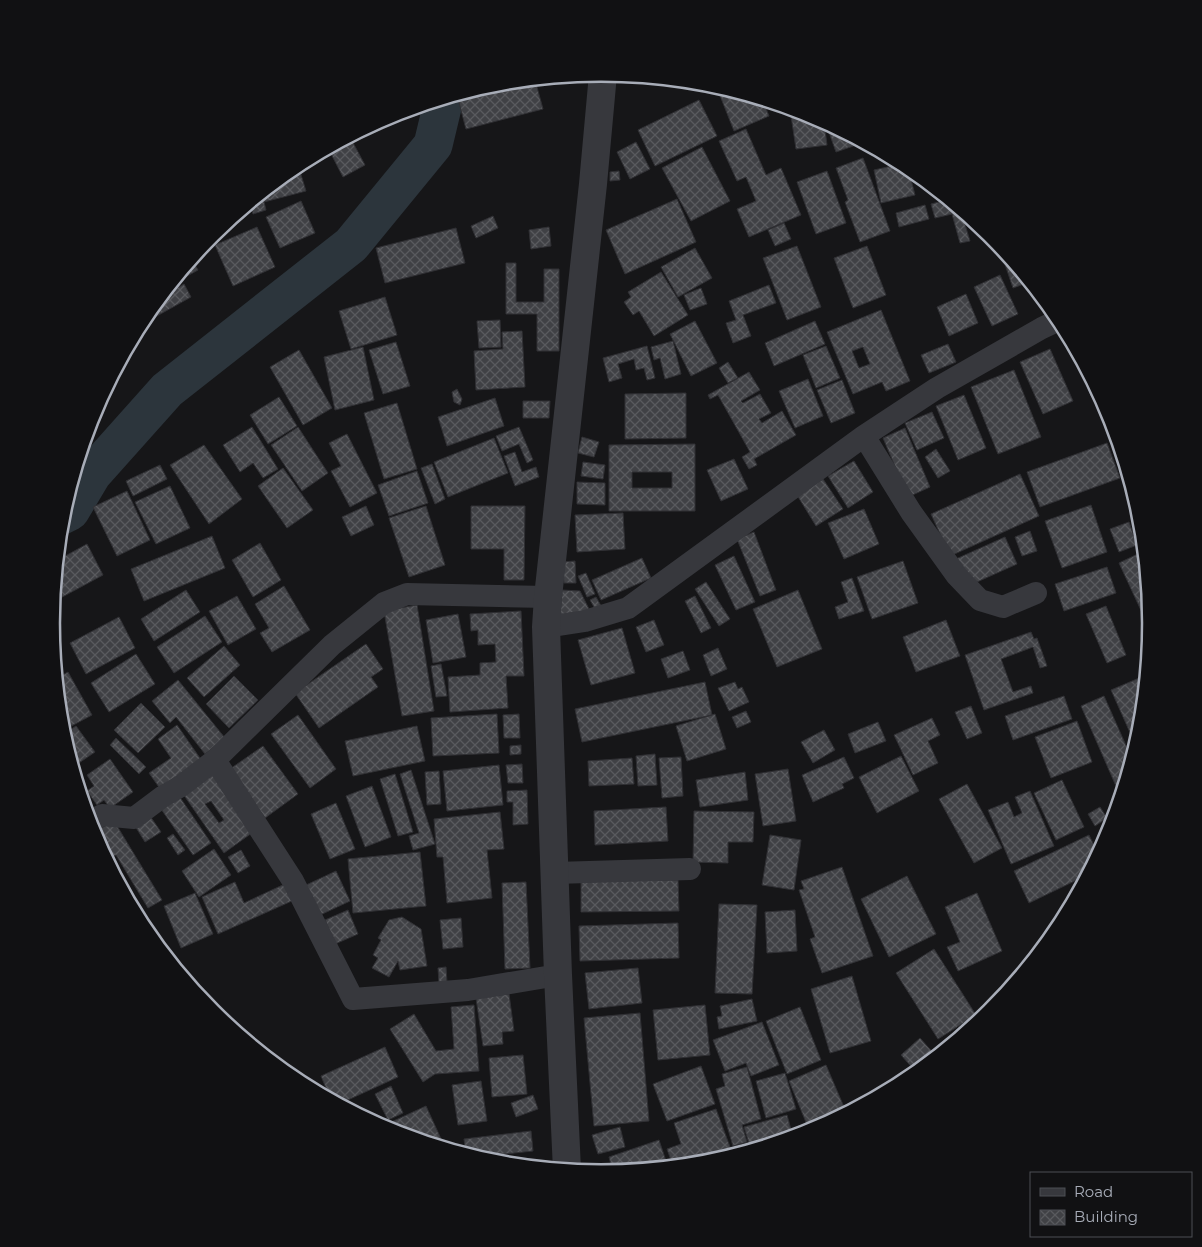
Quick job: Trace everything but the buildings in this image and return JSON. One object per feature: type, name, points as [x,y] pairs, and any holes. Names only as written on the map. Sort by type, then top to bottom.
[{"type":"street","points":[[567,1163],[546,627],[602,82]]},
{"type":"street","points":[[546,627],[586,621],[628,608],[864,436],[937,388],[1051,324]]},
{"type":"street","points":[[864,436],[911,512],[957,576],[980,600],[1003,606],[1036,593]]},
{"type":"street","points":[[96,818],[102,815],[134,818],[162,797],[181,786],[215,760],[332,645],[384,603],[407,594],[548,597]]},
{"type":"street","points":[[215,760],[293,881],[353,999],[468,990],[558,975]]},
{"type":"street","points":[[555,873],[690,870]]},
{"type":"waterway","points":[[73,507],[92,474],[167,390],[351,245],[433,145],[442,107]]}]
